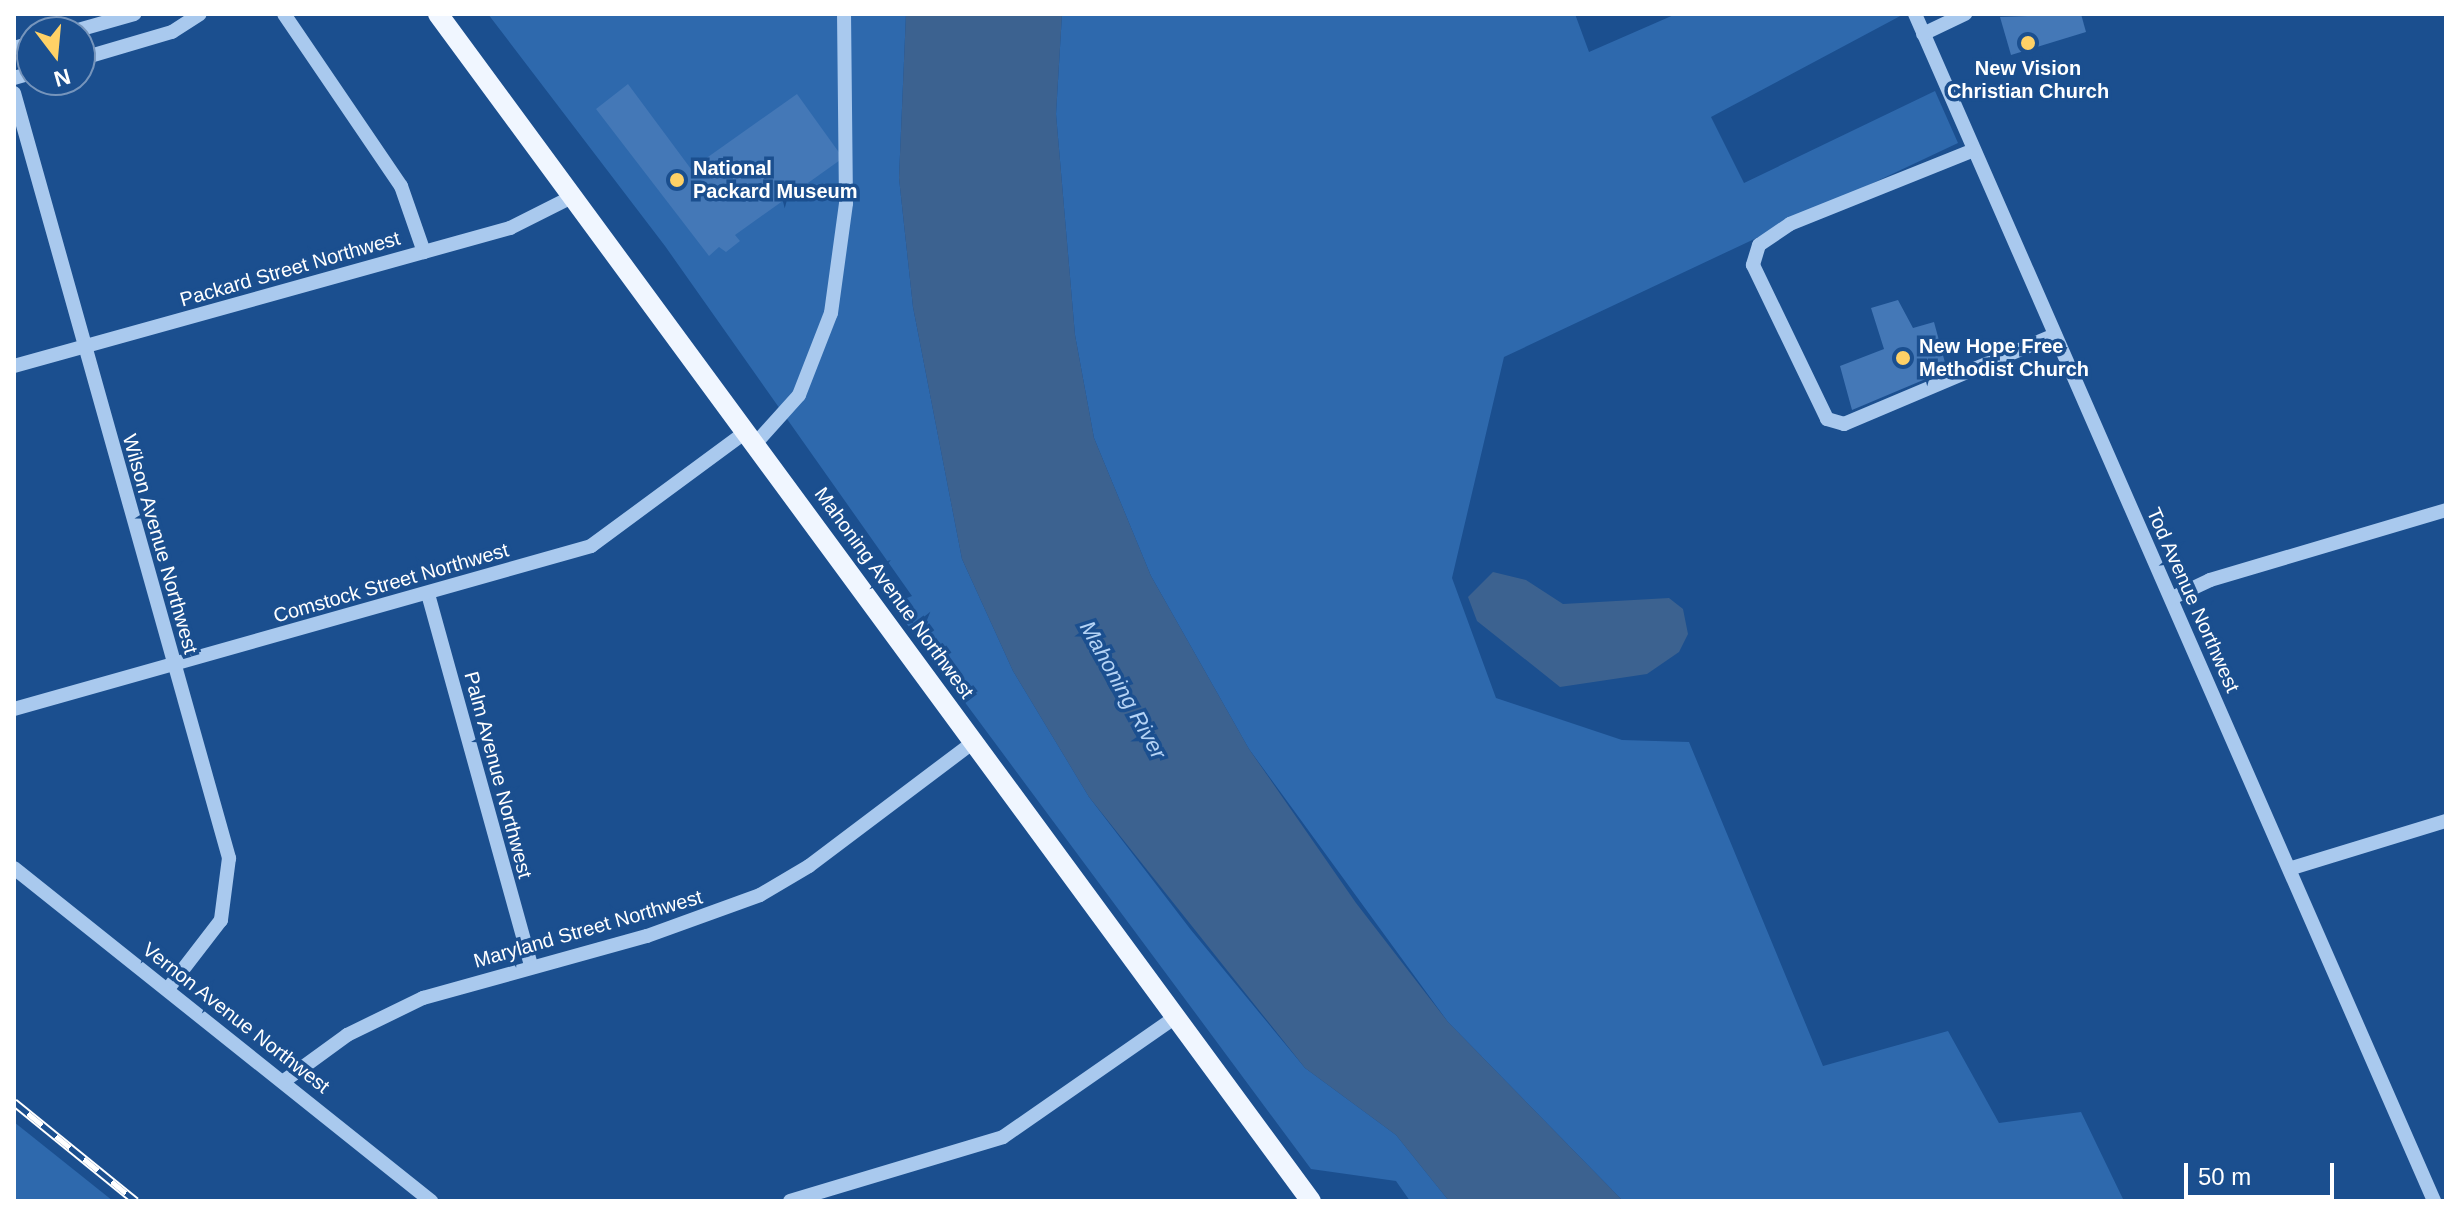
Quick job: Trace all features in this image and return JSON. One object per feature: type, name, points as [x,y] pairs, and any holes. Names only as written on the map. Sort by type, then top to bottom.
[{"type":"main road","name":"Mahoning Avenue Northwest","points":[[438,14],[1311,1201]]},
{"type":"street","points":[[96,25],[134,14]]},
{"type":"street","points":[[96,54],[172,32],[200,14]]},
{"type":"street","points":[[284,14],[401,186],[424,252]]},
{"type":"street","name":"Comstock Street Northwest","points":[[14,709],[591,546],[751,437],[799,395],[831,313],[846,203],[844,14]]},
{"type":"street","name":"Tod Avenue Northwest","points":[[1915,14],[2292,868],[2434,1201]]},
{"type":"street","points":[[1923,34],[1965,14]]},
{"type":"street","name":"Wilson Avenue Northwest","points":[[14,93],[231,875],[221,920],[167,990]]},
{"type":"street","points":[[1974,150],[1790,224],[1759,245],[1753,265],[1827,419],[1844,424],[2055,335]]},
{"type":"street","name":"Packard Street Northwest","points":[[14,366],[510,228],[572,197]]},
{"type":"street","points":[[2172,598],[2446,510]]},
{"type":"street","name":"Palm Avenue Northwest","points":[[428,594],[531,966]]},
{"type":"street","name":"Maryland Street Northwest","points":[[284,1081],[388,1013],[531,966],[647,936],[760,895],[809,866],[972,743]]},
{"type":"street","points":[[2292,868],[2446,821]]},
{"type":"street","name":"Vernon Avenue Northwest","points":[[14,868],[431,1201]]},
{"type":"street","points":[[790,1201],[1013,1133],[1174,1018]]},
{"type":"shaded area","points":[[488,14],[906,14],[899,178],[913,307],[962,559],[1013,671],[1089,797],[1191,930],[1305,1068],[1396,1135],[1449,1201],[1410,1201],[1396,1181],[1311,1169],[892,604],[912,596],[665,246]]},
{"type":"shaded area","points":[[1062,14],[1575,14],[1589,52],[1676,14],[1904,14],[1711,117],[1744,183],[1935,91],[1958,143],[1504,357],[1452,578],[1496,698],[1622,740],[1689,742],[1823,1066],[1948,1031],[1999,1123],[2081,1112],[2124,1201],[1623,1201],[1448,1022],[1249,749],[1151,576],[1094,438],[1075,335],[1056,114]]},
{"type":"shaded area","points":[[14,1122],[113,1201],[14,1201]]},
{"type":"water","name":"Mahoning River","points":[[906,14],[1062,14],[1056,114],[1075,335],[1094,438],[1151,576],[1249,749],[1356,903],[1448,1022],[1623,1201],[1449,1201],[1396,1135],[1305,1068],[1089,797],[1013,671],[962,559],[913,307],[899,178]]},
{"type":"water","points":[[1493,572],[1526,580],[1563,604],[1669,598],[1683,609],[1688,634],[1679,652],[1647,674],[1560,687],[1477,621],[1468,597]]},
{"type":"building","name":"New Vision Christian Church","points":[[2081,14],[2086,32],[2011,55],[2000,17]]},
{"type":"building","points":[[628,84],[691,169],[797,94],[843,158],[735,235],[740,241],[726,252],[719,247],[709,256],[596,109]]},
{"type":"building","name":"New Hope Free Methodist Church","points":[[1898,300],[1913,328],[1934,322],[1947,370],[1852,410],[1840,366],[1884,349],[1871,308]]},
{"type":"railway","points":[[14,1102],[136,1201]]},
{"type":"place","name":"New Vision Christian Church","points":[[2028,43]]},
{"type":"place","name":"National Packard Museum","points":[[677,180]]},
{"type":"place","name":"New Hope Free Methodist Church","points":[[1903,358]]}]
